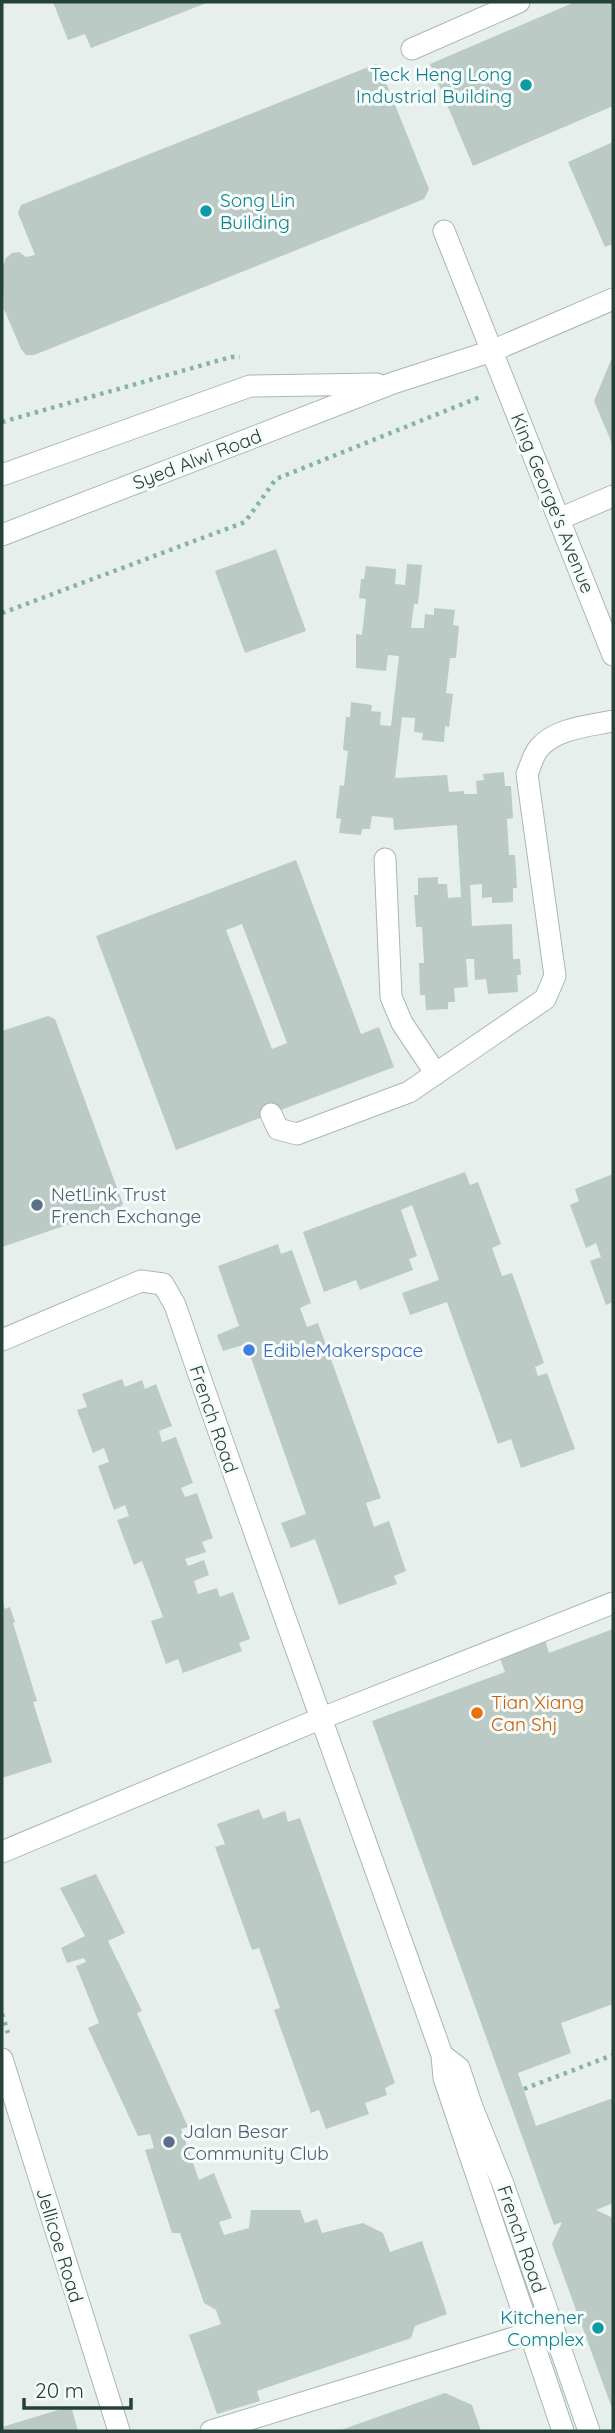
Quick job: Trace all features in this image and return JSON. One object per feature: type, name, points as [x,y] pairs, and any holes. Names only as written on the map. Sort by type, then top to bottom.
[{"type":"street","points":[[412,48],[519,2]]},
{"type":"street","name":"King George's Avenue","points":[[444,231],[613,655]]},
{"type":"street","name":"Syed Alwi Road","points":[[2,535],[393,383],[492,351],[613,299]]},
{"type":"street","name":"Syed Alwi Road","points":[[2,475],[250,386],[393,383]]},
{"type":"street","points":[[559,519],[613,496]]},
{"type":"street","points":[[271,1114],[278,1129],[297,1134],[409,1092],[545,999],[555,976],[527,774],[537,750],[545,742],[562,733],[613,721]]},
{"type":"street","points":[[385,859],[391,997],[402,1023],[436,1074]]},
{"type":"street","name":"French Road","points":[[2,1340],[141,1281],[163,1284],[175,1306],[259,1549],[323,1718],[442,2055],[444,2078],[563,2431]]},
{"type":"street","points":[[2,1852],[323,1718],[613,1603]]},
{"type":"street","name":"French Road","points":[[442,2055],[459,2068],[503,2184],[589,2431]]},
{"type":"street","name":"Jellicoe Road","points":[[2,2059],[119,2431]]},
{"type":"street","points":[[211,2431],[552,2326]]},
{"type":"path","points":[[2,612],[245,522],[276,479],[506,386]]},
{"type":"path","points":[[524,2089],[613,2054]]},
{"type":"building","points":[[53,2],[209,2],[91,48],[85,34],[68,40]]},
{"type":"building","name":"Teck Heng Long Industrial Building","points":[[575,2],[613,2],[613,106],[473,166],[430,64]]},
{"type":"building","name":"Song Lin Building","points":[[376,64],[380,68],[429,189],[424,199],[34,355],[26,355],[21,349],[4,309],[2,268],[6,258],[12,253],[19,252],[26,257],[35,255],[18,213],[21,205]]},
{"type":"building","points":[[613,142],[613,244],[605,247],[568,162]]},
{"type":"building","points":[[613,359],[613,446],[594,401]]},
{"type":"building","points":[[276,549],[306,631],[245,653],[215,571]]},
{"type":"building","points":[[407,564],[422,565],[418,604],[414,604],[411,628],[424,628],[425,614],[434,615],[434,608],[455,610],[453,625],[459,626],[456,658],[450,658],[446,693],[453,694],[449,727],[445,726],[444,742],[422,740],[423,733],[414,732],[415,718],[402,717],[395,778],[447,775],[449,792],[477,794],[476,781],[484,780],[483,774],[504,772],[505,786],[511,786],[513,818],[507,819],[509,855],[515,855],[517,888],[513,888],[513,902],[492,903],[492,897],[482,898],[482,884],[470,885],[472,926],[512,924],[513,959],[520,959],[518,992],[488,994],[486,979],[475,980],[474,959],[466,959],[468,987],[454,988],[455,1002],[448,1002],[448,1009],[426,1010],[425,995],[420,995],[419,963],[424,963],[422,927],[416,927],[414,895],[418,895],[418,878],[438,877],[438,884],[447,884],[448,898],[461,897],[457,825],[394,830],[393,818],[372,816],[370,829],[362,829],[361,835],[339,833],[341,819],[336,818],[340,785],[344,786],[348,751],[343,750],[346,717],[350,717],[351,702],[372,705],[371,711],[381,712],[380,725],[391,726],[399,656],[388,655],[386,671],[356,668],[356,634],[362,635],[366,599],[359,598],[361,579],[364,579],[366,566],[396,569],[395,584],[405,585]]},
{"type":"building","points":[[296,860],[361,1034],[379,1027],[394,1067],[176,1150],[96,936]],"holes":[[[242,924],[287,1043],[272,1049],[226,930]]]},
{"type":"building","points":[[48,1016],[55,1019],[123,1204],[2,1247],[2,1031]]},
{"type":"building","points":[[465,1172],[470,1185],[478,1182],[501,1244],[492,1248],[502,1276],[512,1273],[544,1363],[535,1367],[538,1376],[547,1373],[575,1449],[521,1468],[511,1439],[498,1444],[447,1302],[410,1315],[402,1293],[439,1280],[412,1205],[401,1210],[417,1256],[409,1259],[413,1270],[360,1290],[356,1280],[324,1292],[303,1232]]},
{"type":"building","points":[[613,1174],[613,1302],[606,1305],[590,1261],[601,1257],[596,1243],[586,1248],[570,1205],[579,1201],[575,1189]]},
{"type":"building","points":[[278,1244],[281,1254],[292,1250],[311,1303],[300,1308],[307,1327],[318,1323],[381,1498],[366,1503],[374,1527],[389,1521],[406,1571],[394,1576],[397,1584],[339,1605],[315,1539],[291,1548],[281,1523],[306,1514],[246,1344],[223,1351],[217,1335],[239,1326],[218,1266]]},
{"type":"building","points":[[122,1379],[125,1387],[142,1380],[145,1389],[156,1384],[172,1426],[159,1431],[162,1442],[176,1437],[193,1483],[181,1488],[185,1497],[197,1493],[213,1538],[202,1542],[206,1552],[185,1559],[188,1566],[204,1560],[209,1575],[194,1581],[198,1594],[217,1588],[220,1597],[233,1592],[250,1639],[239,1643],[242,1651],[183,1673],[178,1659],[166,1664],[151,1621],[163,1617],[142,1561],[134,1565],[117,1520],[129,1516],[125,1505],[114,1510],[98,1466],[109,1462],[104,1448],[93,1453],[77,1410],[87,1407],[82,1394]]},
{"type":"building","points":[[2,1600],[5,1609],[10,1607],[15,1622],[13,1623],[37,1701],[33,1702],[52,1762],[2,1778]]},
{"type":"building","points":[[613,1629],[613,2004],[561,2023],[571,2053],[518,2073],[536,2126],[613,2098],[613,2203],[596,2210],[613,2218],[613,2411],[552,2244],[562,2222],[554,2225],[372,1721],[505,1672],[498,1653],[544,1636],[549,1653]]},
{"type":"building","points":[[259,1809],[263,1819],[285,1811],[288,1822],[300,1818],[395,2083],[385,2088],[387,2095],[365,2103],[369,2114],[326,2129],[319,2110],[311,2113],[274,2010],[280,2008],[259,1948],[252,1950],[215,1847],[225,1844],[217,1824]]},
{"type":"building","name":"Jalan Besar Community Club","points":[[96,1874],[125,1933],[108,1941],[142,2011],[137,2013],[188,2127],[181,2129],[199,2180],[214,2173],[232,2218],[219,2222],[224,2235],[249,2228],[251,2210],[300,2210],[305,2223],[317,2219],[322,2233],[363,2223],[383,2233],[390,2252],[422,2241],[447,2314],[415,2326],[411,2338],[257,2391],[260,2401],[217,2414],[189,2335],[221,2324],[216,2310],[204,2303],[180,2233],[172,2233],[145,2150],[154,2148],[150,2134],[138,2136],[88,2028],[99,2023],[76,1966],[86,1962],[84,1958],[67,1963],[61,1948],[85,1936],[60,1888]]},
{"type":"building","points":[[445,2393],[472,2405],[481,2431],[338,2431]]},
{"type":"building","points":[[71,2406],[78,2431],[2,2431],[2,2427]]},
{"type":"place","name":"Teck Heng Long Industrial Building","points":[[526,85]]},
{"type":"place","name":"Song Lin Building","points":[[206,211]]},
{"type":"place","name":"NetLink Trust French Exchange","points":[[37,1205]]},
{"type":"place","name":"EdibleMakerspace","points":[[249,1350]]},
{"type":"place","name":"Tian Xiang Can Shj","points":[[477,1713]]},
{"type":"place","name":"Jalan Besar Community Club","points":[[169,2142]]},
{"type":"place","name":"Kitchener Complex","points":[[598,2328]]}]
